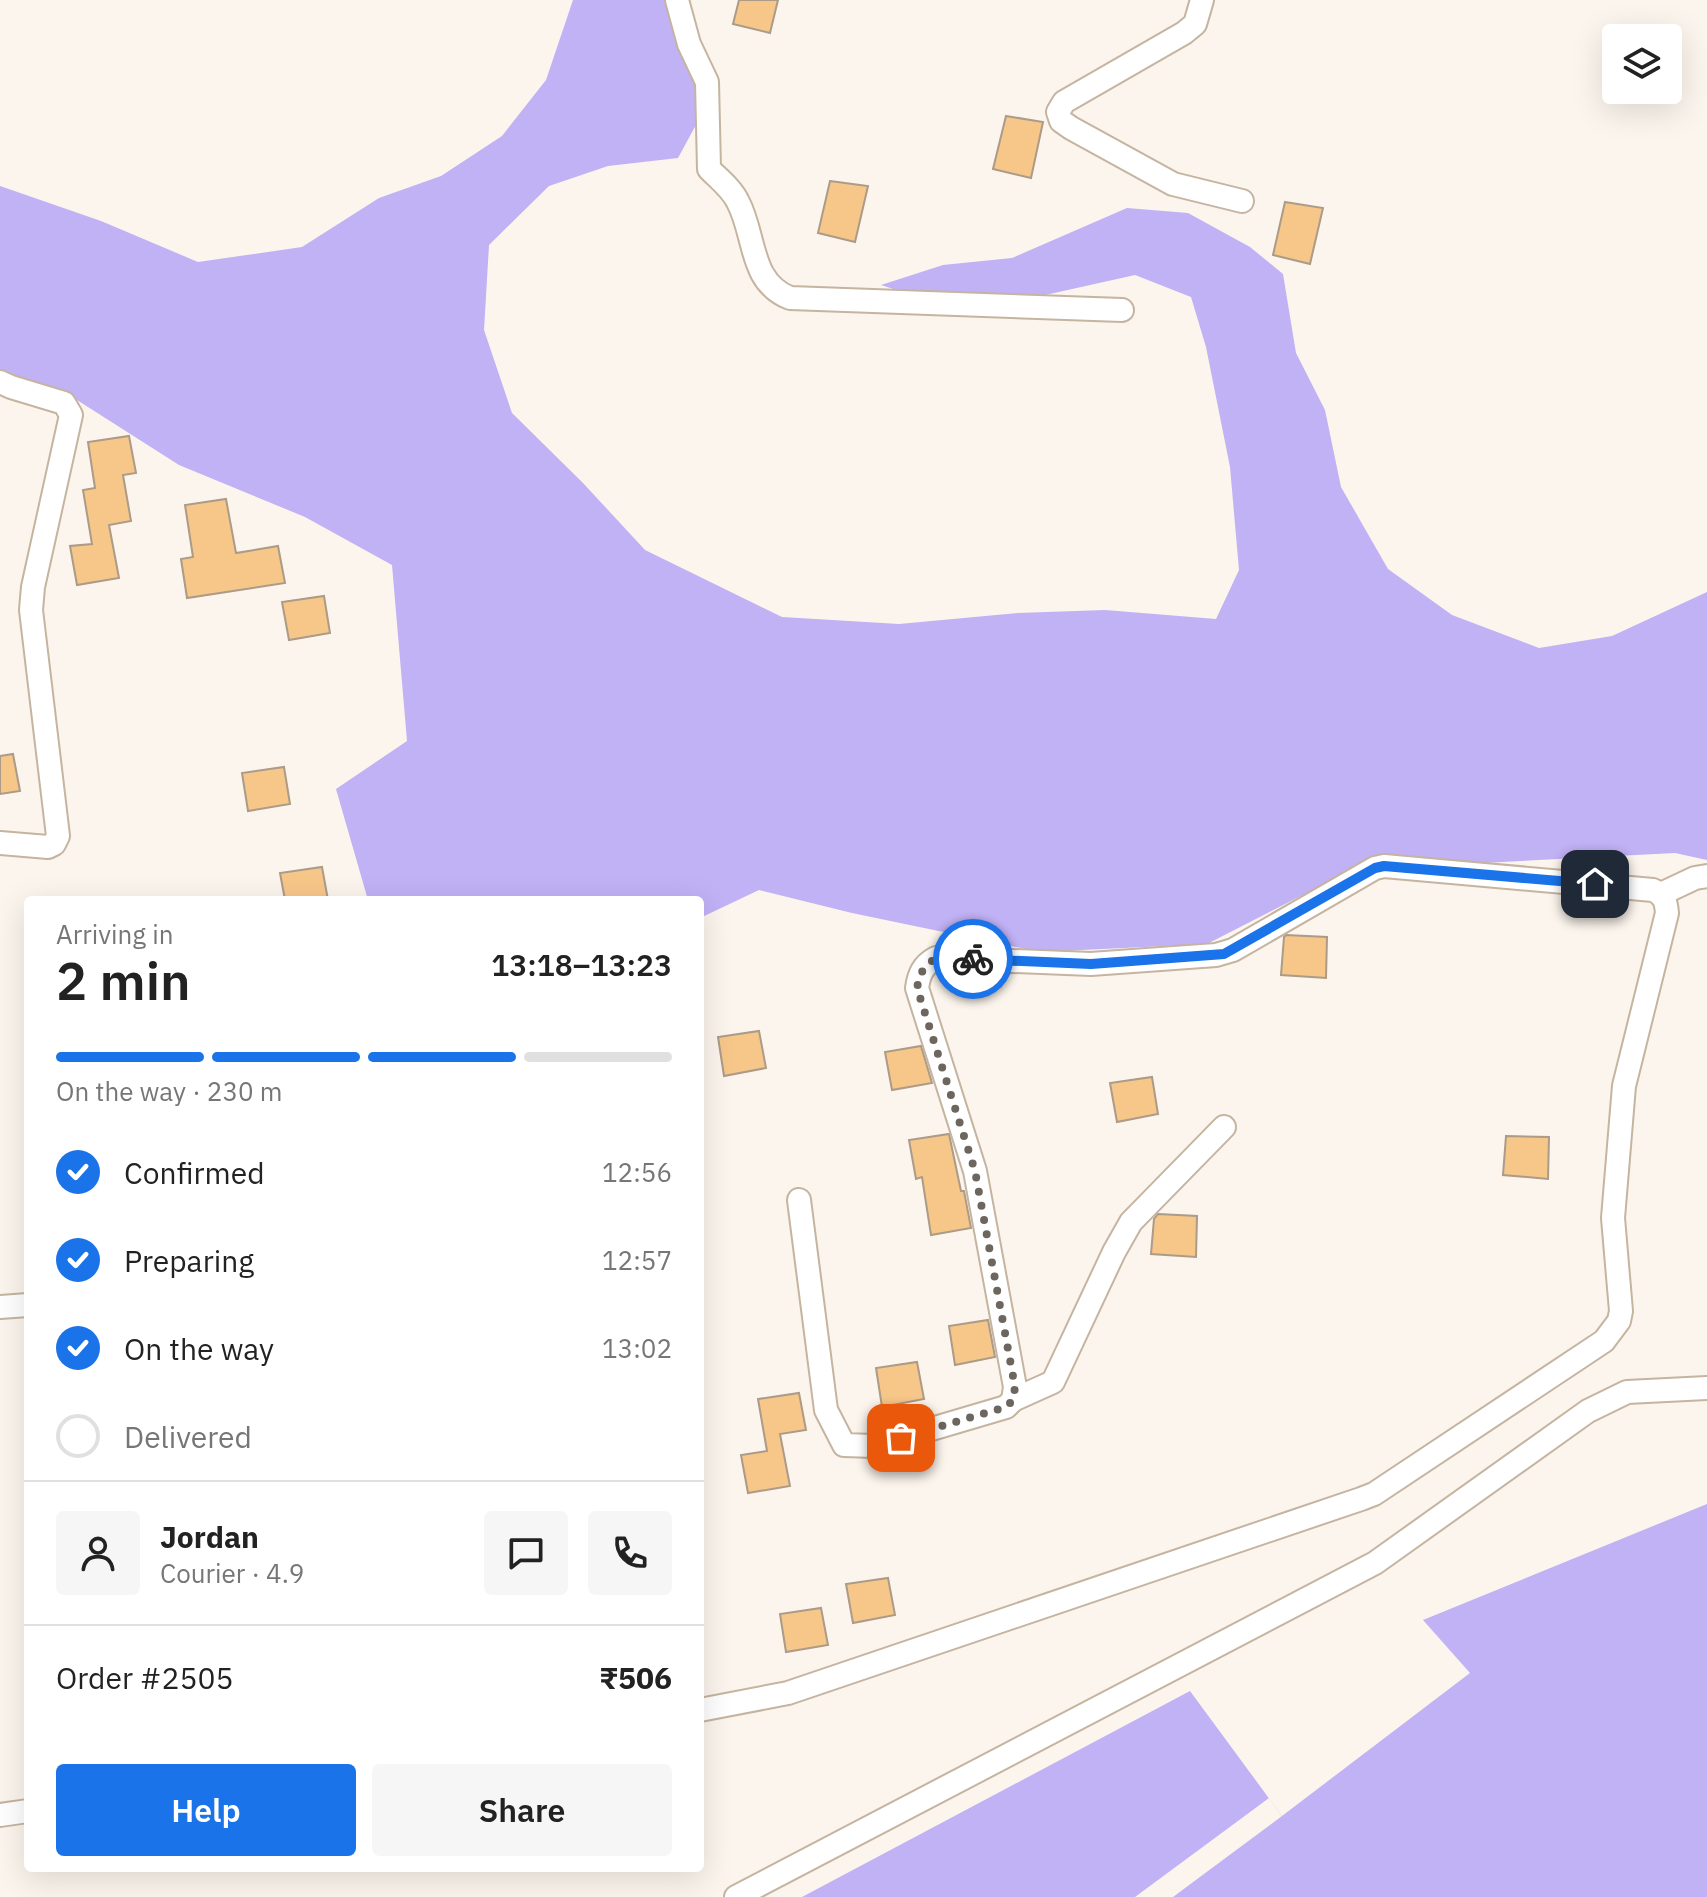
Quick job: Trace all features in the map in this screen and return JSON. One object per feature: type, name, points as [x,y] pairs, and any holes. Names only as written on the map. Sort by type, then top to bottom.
[{"type":"street","points":[[677,0],[689,44],[707,82],[709,169],[739,203],[765,281],[777,293],[790,298],[1122,310]]},
{"type":"street","points":[[1202,0],[1195,24],[1184,33],[1064,102],[1058,112],[1061,121],[1071,128],[1173,184],[1242,201]]},
{"type":"street","points":[[0,382],[64,403],[71,415],[33,587],[31,610],[58,836],[54,844],[48,847],[0,843]]},
{"type":"street","points":[[704,1709],[788,1693],[1374,1494],[1604,1341],[1619,1321],[1621,1311],[1613,1218],[1624,1086],[1667,913],[1661,894],[1653,890],[1384,866],[1375,868],[1233,950],[1216,955],[1091,964],[936,958],[926,963],[917,988],[975,1171],[1015,1387],[1013,1400]]},
{"type":"street","points":[[1661,894],[1695,878],[1707,876]]},
{"type":"street","points":[[799,1200],[826,1410],[844,1445],[874,1446],[1006,1407],[1013,1400],[1053,1382],[1131,1222],[1224,1127]]},
{"type":"street","points":[[0,1307],[24,1305]]},
{"type":"street","points":[[736,1897],[1375,1563],[1588,1411],[1627,1392],[1707,1388]]},
{"type":"street","points":[[0,1815],[24,1812]]},
{"type":"shaded area","points":[[573,0],[668,0],[698,90],[697,123],[678,158],[608,166],[549,186],[489,245],[484,330],[512,413],[645,550],[782,617],[899,624],[1018,613],[1105,610],[1216,619],[1239,570],[1230,467],[1206,347],[1191,297],[1135,275],[1014,302],[931,301],[881,285],[943,265],[1012,258],[1127,208],[1188,213],[1250,247],[1283,274],[1296,353],[1325,410],[1341,487],[1388,569],[1452,615],[1539,648],[1612,636],[1707,592],[1707,860],[1675,853],[1359,866],[1207,944],[1040,952],[852,913],[759,890],[704,916],[704,896],[367,896],[336,789],[407,741],[392,565],[305,517],[179,465],[77,400],[0,370],[0,186],[101,221],[198,262],[302,247],[379,198],[441,176],[502,136],[546,80]]},
{"type":"shaded area","points":[[1707,1504],[1707,1897],[802,1897],[1190,1691],[1282,1816],[1470,1673],[1423,1620]]},
{"type":"pier","points":[[1269,1798],[1282,1816],[1173,1897],[1135,1897]]},
{"type":"building","points":[[739,0],[778,0],[770,33],[733,24]]},
{"type":"building","points":[[1006,116],[1043,122],[1031,178],[993,169]]},
{"type":"building","points":[[830,181],[868,186],[855,242],[818,233]]},
{"type":"building","points":[[1285,202],[1323,208],[1310,264],[1273,255]]},
{"type":"building","points":[[129,436],[136,473],[123,475],[131,521],[109,525],[119,578],[77,585],[70,546],[92,544],[83,490],[95,488],[88,442]]},
{"type":"building","points":[[226,499],[236,553],[278,546],[285,583],[187,598],[181,559],[193,557],[185,505]]},
{"type":"building","points":[[324,596],[330,633],[289,640],[282,602]]},
{"type":"building","points":[[13,754],[20,791],[0,794],[0,756]]},
{"type":"building","points":[[284,767],[290,804],[248,811],[242,773]]},
{"type":"building","points":[[322,867],[327,896],[284,896],[280,873]]},
{"type":"building","points":[[1286,935],[1327,937],[1326,978],[1281,975]]},
{"type":"building","points":[[759,1031],[766,1068],[724,1076],[718,1037]]},
{"type":"building","points":[[921,1046],[932,1083],[892,1090],[885,1052]]},
{"type":"building","points":[[1152,1077],[1158,1114],[1117,1122],[1110,1083]]},
{"type":"building","points":[[949,1134],[971,1228],[931,1235],[922,1177],[916,1179],[909,1140]]},
{"type":"building","points":[[1506,1136],[1549,1137],[1548,1179],[1503,1175]]},
{"type":"building","points":[[1158,1214],[1197,1216],[1196,1257],[1151,1254],[1154,1219]]},
{"type":"building","points":[[988,1320],[995,1357],[955,1365],[949,1326]]},
{"type":"building","points":[[917,1362],[924,1399],[882,1407],[876,1368]]},
{"type":"building","points":[[799,1393],[806,1430],[780,1434],[790,1486],[748,1493],[741,1455],[767,1451],[758,1399]]},
{"type":"building","points":[[888,1578],[895,1615],[853,1623],[846,1584]]},
{"type":"building","points":[[821,1608],[828,1645],[786,1652],[780,1614]]},
{"type":"way so far","points":[[901,1438],[1006,1407],[1013,1400],[1015,1387],[975,1171],[917,988],[926,963],[936,958],[973,959]]},
{"type":"route","points":[[973,959],[1091,964],[1224,954],[1375,868],[1384,866],[1595,884]]}]
